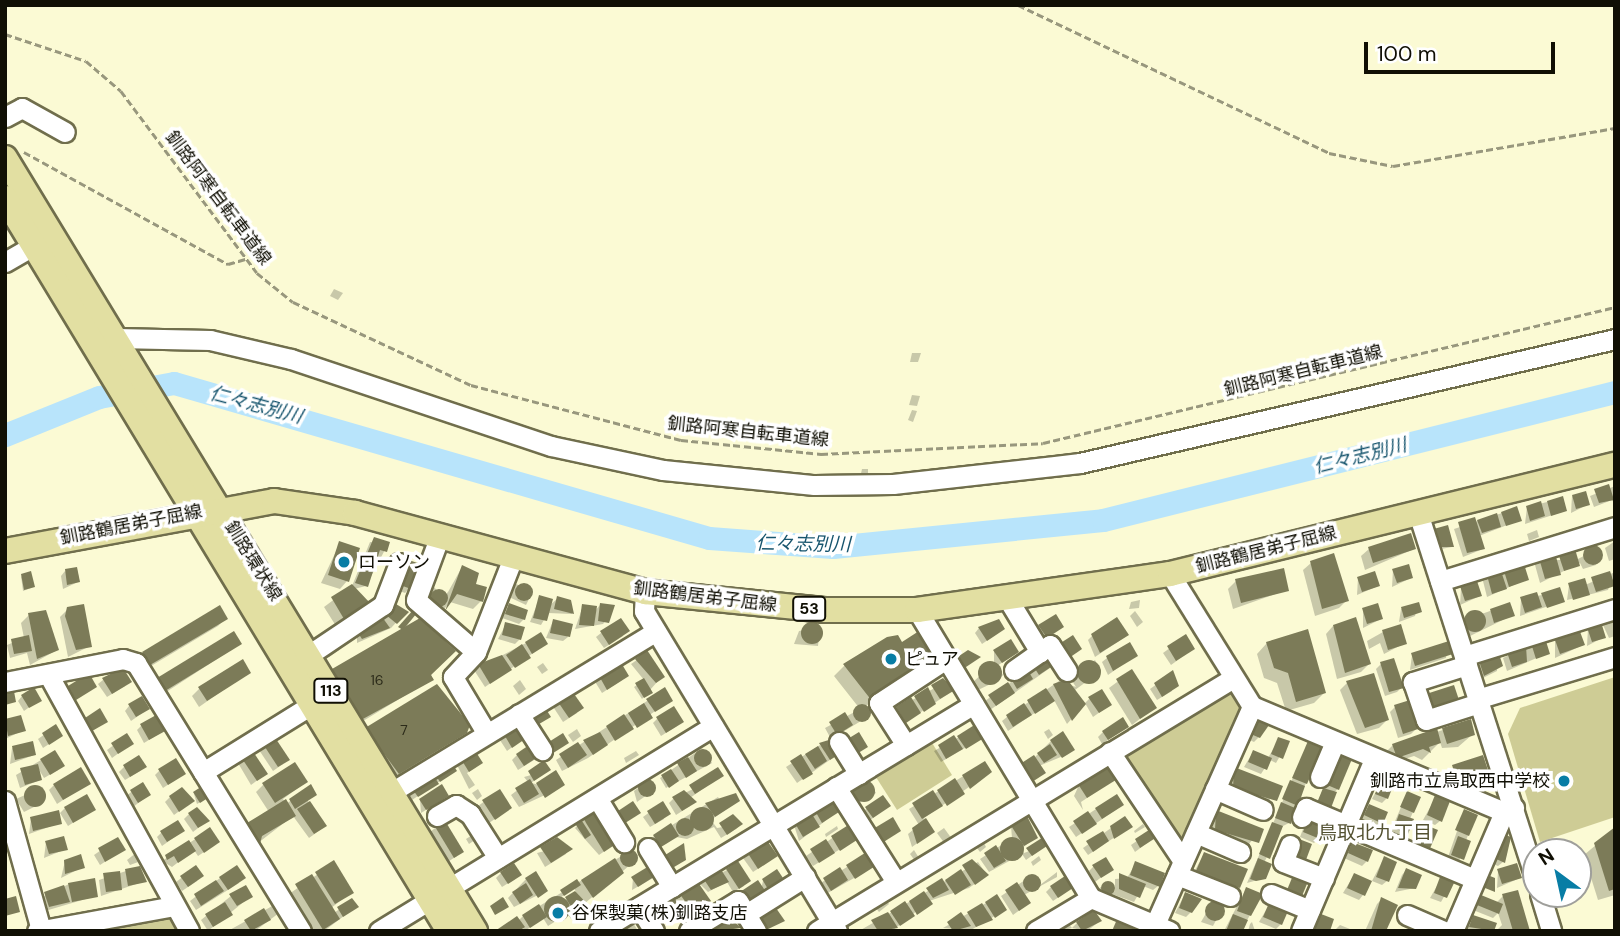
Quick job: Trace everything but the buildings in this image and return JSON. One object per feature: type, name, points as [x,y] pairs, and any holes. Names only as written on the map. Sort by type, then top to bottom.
[{"type":"main road","name":"釧路環状線","points":[[12,153],[121,346],[310,654],[390,793],[439,894],[449,931]]},
{"type":"main road","name":"釧路環状線","points":[[5,198],[192,513],[311,705],[439,894],[475,931]]},
{"type":"main road","name":"釧路鶴居弟子屈線","points":[[5,551],[220,507],[310,504],[512,560],[645,592],[824,610],[917,610],[1009,601],[1170,574],[1615,465]]},
{"type":"street","points":[[5,117],[22,108],[65,132]]},
{"type":"street","points":[[5,262],[34,245]]},
{"type":"street","points":[[121,346],[211,340],[291,359],[551,446],[663,470],[814,485],[893,484],[1080,463],[1615,339]]},
{"type":"street","points":[[1418,513],[1478,701],[1509,810],[1522,844]]},
{"type":"street","points":[[1440,581],[1615,527]]},
{"type":"street","points":[[439,538],[416,600],[476,652]]},
{"type":"street","points":[[488,734],[453,677],[476,652],[512,560]]},
{"type":"street","points":[[310,654],[383,605],[399,563]]},
{"type":"street","points":[[1170,574],[1231,678],[1252,706],[1374,759],[1509,810]]},
{"type":"street","points":[[645,592],[644,611],[805,877],[829,928],[896,882],[1231,678]]},
{"type":"street","points":[[1009,601],[1040,652]]},
{"type":"street","points":[[1615,609],[1413,682],[1426,720],[1615,657]]},
{"type":"street","points":[[917,610],[1091,898],[1159,929],[1180,868],[1252,706]]},
{"type":"street","points":[[390,793],[656,631]]},
{"type":"street","points":[[1014,670],[1050,645],[1067,671]]},
{"type":"street","points":[[5,682],[123,659],[136,663],[301,931]]},
{"type":"street","points":[[906,745],[879,703],[946,659]]},
{"type":"street","points":[[48,674],[189,931]]},
{"type":"street","points":[[599,931],[974,704]]},
{"type":"street","points":[[203,772],[311,705]]},
{"type":"street","points":[[519,714],[542,750]]},
{"type":"street","points":[[379,931],[713,726]]},
{"type":"street","points":[[839,742],[859,774]]},
{"type":"street","points":[[1320,777],[1335,742]]},
{"type":"street","points":[[1110,752],[1180,868],[1230,896]]},
{"type":"street","points":[[1301,931],[1374,759]]},
{"type":"street","points":[[836,787],[896,882]]},
{"type":"street","points":[[1215,789],[1263,810]]},
{"type":"street","points":[[597,798],[624,842]]},
{"type":"street","points":[[5,801],[39,930],[175,906]]},
{"type":"street","points":[[436,816],[456,805],[470,814],[498,858]]},
{"type":"street","points":[[1301,817],[1306,808],[1475,879]]},
{"type":"street","points":[[1453,931],[1509,810]]},
{"type":"street","points":[[1196,833],[1240,852]]},
{"type":"street","points":[[1290,845],[1283,862],[1324,878]]},
{"type":"street","points":[[648,848],[672,887]]},
{"type":"street","points":[[689,931],[738,901],[751,923],[805,877]]},
{"type":"street","points":[[1271,894],[1310,910]]},
{"type":"street","points":[[1036,931],[1091,898]]},
{"type":"street","points":[[639,907],[654,931]]},
{"type":"street","points":[[1544,908],[1551,931]]},
{"type":"street","points":[[1407,915],[1444,931]]},
{"type":"path","points":[[1018,5],[1329,153],[1393,166],[1615,128]]},
{"type":"path","name":"釧路阿寒自転車道線","points":[[5,34],[86,61],[121,91],[246,258],[293,302],[471,385],[681,440],[821,454],[1043,443],[1615,307]]},
{"type":"path","points":[[12,153],[228,264],[246,258]]},
{"type":"shaded area","name":"釧路市立鳥取西中学校","points":[[1615,677],[1615,817],[1552,838],[1539,838],[1508,734],[1520,708]]},
{"type":"shaded area","points":[[1227,688],[1242,710],[1179,849],[1117,755]]},
{"type":"shaded area","points":[[929,738],[952,775],[897,810],[874,774]]},
{"type":"shaded area","points":[[172,916],[180,931],[76,931]]},
{"type":"waterway","name":"仁々志別川","points":[[5,435],[99,397],[174,383],[709,538],[833,547],[1103,520],[1615,392]]},
{"type":"place","name":"ローソン","points":[[344,562]]},
{"type":"place","name":"ピュア","points":[[891,659]]},
{"type":"place","name":"釧路市立鳥取西中学校","points":[[1564,781]]},
{"type":"place","name":"谷保製菓(株)釧路支店","points":[[558,913]]},
{"type":"district","name":"鳥取北九丁目","points":[[1375,833]]}]
